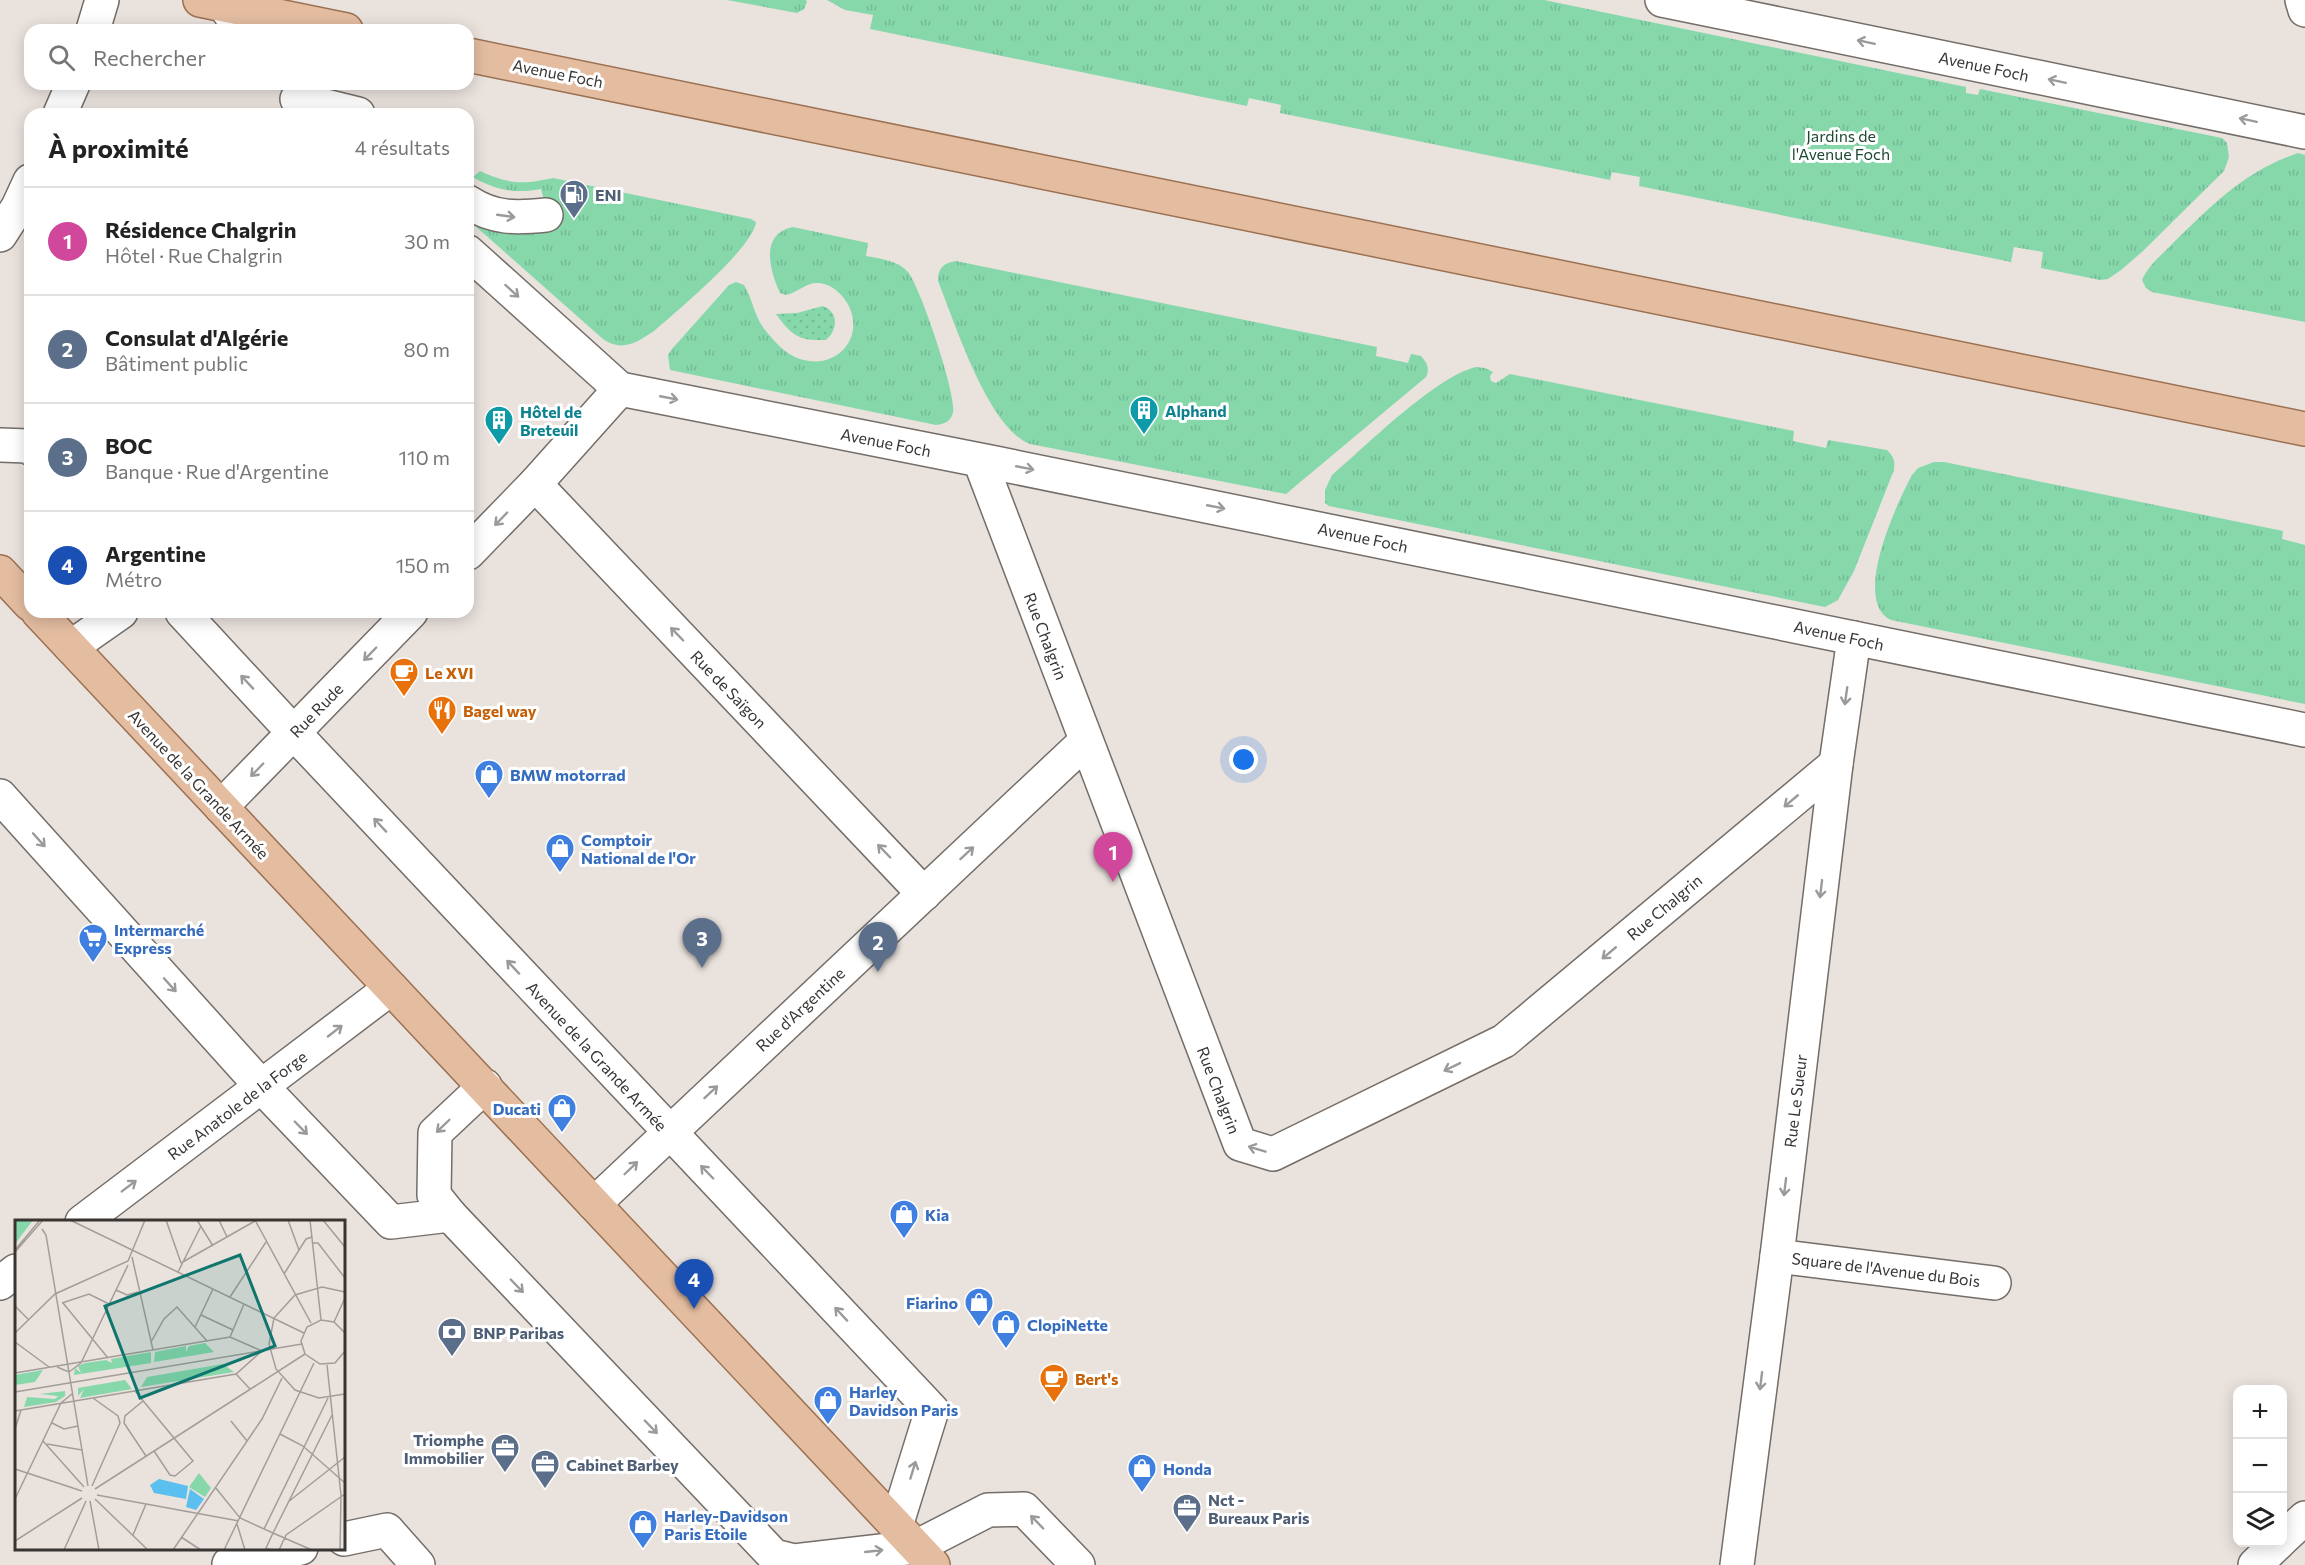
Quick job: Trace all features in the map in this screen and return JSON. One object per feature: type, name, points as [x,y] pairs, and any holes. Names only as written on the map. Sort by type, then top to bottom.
[{"type":"main road","points":[[225,9],[311,24]]},
{"type":"main road","name":"Avenue Foch","points":[[474,56],[2305,429]]},
{"type":"main road","points":[[0,572],[24,598]]},
{"type":"main road","name":"Avenue de la Grande Armée","points":[[44,618],[915,1546]]},
{"type":"street","points":[[95,24],[102,0]]},
{"type":"street","name":"Avenue Foch","points":[[1662,0],[2305,132]]},
{"type":"street","points":[[2302,0],[2305,10]]},
{"type":"street","points":[[63,108],[70,90]]},
{"type":"street","points":[[298,99],[334,108]]},
{"type":"street","points":[[0,235],[24,194]]},
{"type":"street","points":[[474,205],[493,214],[513,218],[546,215]]},
{"type":"street","points":[[474,257],[620,388],[535,484],[474,547]]},
{"type":"street","name":"Avenue Foch","points":[[620,388],[2305,730]]},
{"type":"street","points":[[0,444],[24,446]]},
{"type":"street","name":"Rue Chalgrin","points":[[980,460],[1240,1144],[1273,1154],[1504,1041],[1836,764]]},
{"type":"street","name":"Rue de Saïgon","points":[[535,484],[924,894]]},
{"type":"street","points":[[71,647],[112,618]]},
{"type":"street","name":"Avenue de la Grande Armée","points":[[188,618],[932,1410],[915,1546]]},
{"type":"street","name":"Rue Rude","points":[[221,807],[405,618]]},
{"type":"street","name":"Rue Le Sueur","points":[[1737,1565],[1836,764],[1854,638]]},
{"type":"street","name":"Rue d'Argentine","points":[[594,1204],[1086,741]]},
{"type":"street","points":[[0,796],[262,1087],[392,1222],[450,1215]]},
{"type":"street","name":"Rue Anatole de la Forge","points":[[83,1220],[391,988]]},
{"type":"street","points":[[485,1086],[435,1133],[434,1195],[450,1215],[774,1556],[794,1561],[915,1546],[988,1510],[1024,1509],[1077,1565]]},
{"type":"street","name":"Square de l'Avenue du Bois","points":[[1777,1256],[1994,1283]]},
{"type":"street","points":[[0,1283],[15,1272]]},
{"type":"street","points":[[2287,1535],[2305,1518]]},
{"type":"street","points":[[345,1539],[387,1530],[418,1565]]},
{"type":"street","points":[[2255,1565],[2274,1547]]},
{"type":"street","points":[[228,1564],[292,1550]]},
{"type":"green space","points":[[727,0],[806,0],[807,2],[804,9],[797,13]]},
{"type":"green space","name":"Jardins de l'Avenue Foch","points":[[827,0],[1544,0],[1966,87],[1966,93],[1978,95],[1980,89],[2222,138],[2227,143],[2229,157],[2224,171],[2143,251],[2108,279],[2100,280],[2041,268],[2043,252],[2014,247],[2011,262],[1639,186],[1640,177],[1612,172],[1610,180],[1280,113],[1281,105],[1249,98],[1247,106],[870,29],[873,15],[845,10]]},
{"type":"green space","points":[[2298,153],[2305,155],[2305,322],[2152,292],[2146,288],[2142,280],[2153,264],[2217,201],[2262,169]]},
{"type":"green space","points":[[480,171],[499,179],[515,182],[553,178],[751,219],[756,222],[752,233],[728,263],[679,310],[641,339],[629,344],[616,345],[603,339],[474,225],[474,218],[551,225],[541,189],[514,191],[497,188],[474,176]]},
{"type":"green space","points":[[793,227],[868,243],[866,256],[894,262],[908,272],[921,298],[944,364],[953,402],[953,412],[949,420],[936,425],[670,370],[668,355],[672,349],[729,285],[736,282],[744,285],[765,330],[790,354],[800,359],[827,360],[847,346],[852,335],[851,310],[843,297],[834,289],[815,283],[790,294],[780,293],[771,264],[771,245],[782,231]]},
{"type":"green space","points":[[956,261],[1377,347],[1376,356],[1408,363],[1411,354],[1421,356],[1428,371],[1426,377],[1286,494],[1030,444],[1015,434],[1000,418],[964,347],[938,281],[942,267]]},
{"type":"green space","points":[[823,306],[832,312],[835,322],[833,331],[826,340],[797,336],[776,314],[797,313]]},
{"type":"green space","points":[[1476,367],[1493,372],[1490,376],[1491,381],[1496,383],[1510,374],[1794,431],[1793,441],[1826,448],[1828,440],[1887,450],[1894,459],[1894,470],[1854,571],[1838,600],[1825,607],[1329,506],[1325,503],[1325,490],[1332,475],[1422,398],[1460,373]]},
{"type":"green space","points":[[1934,462],[1944,462],[2283,531],[2282,539],[2305,545],[2305,704],[1891,620],[1880,609],[1875,593],[1876,573],[1881,551],[1888,528],[1912,475],[1918,468]]},
{"type":"place","name":"ENI","points":[[574,220]]},
{"type":"place","name":"Alphand","points":[[1144,436]]},
{"type":"place","name":"Hôtel de Breteuil","points":[[499,446]]},
{"type":"place","name":"Le XVI","points":[[404,698]]},
{"type":"place","name":"Bagel way","points":[[442,736]]},
{"type":"place","name":"BMW motorrad","points":[[489,800]]},
{"type":"place","name":"Comptoir National de l'Or","points":[[560,874]]},
{"type":"place","name":"Résidence Chalgrin","points":[[1113,882]]},
{"type":"place","name":"Intermarché Express","points":[[93,964]]},
{"type":"place","name":"BOC","points":[[702,968]]},
{"type":"place","name":"Consulat d'Algérie","points":[[878,972]]},
{"type":"place","name":"Ducati","points":[[562,1134]]},
{"type":"place","name":"Kia","points":[[904,1240]]},
{"type":"place","name":"Argentine","points":[[694,1309]]},
{"type":"place","name":"Fiarino","points":[[979,1328]]},
{"type":"place","name":"ClopiNette","points":[[1006,1350]]},
{"type":"place","name":"BNP Paribas","points":[[452,1358]]},
{"type":"place","name":"Bert's","points":[[1054,1404]]},
{"type":"place","name":"Harley Davidson Paris","points":[[828,1426]]},
{"type":"place","name":"Triomphe Immobilier","points":[[505,1474]]},
{"type":"place","name":"Cabinet Barbey","points":[[545,1490]]},
{"type":"place","name":"Honda","points":[[1142,1494]]},
{"type":"place","name":"Nct - Bureaux Paris","points":[[1187,1534]]},
{"type":"place","name":"Harley-Davidson Paris Etoile","points":[[643,1550]]}]
